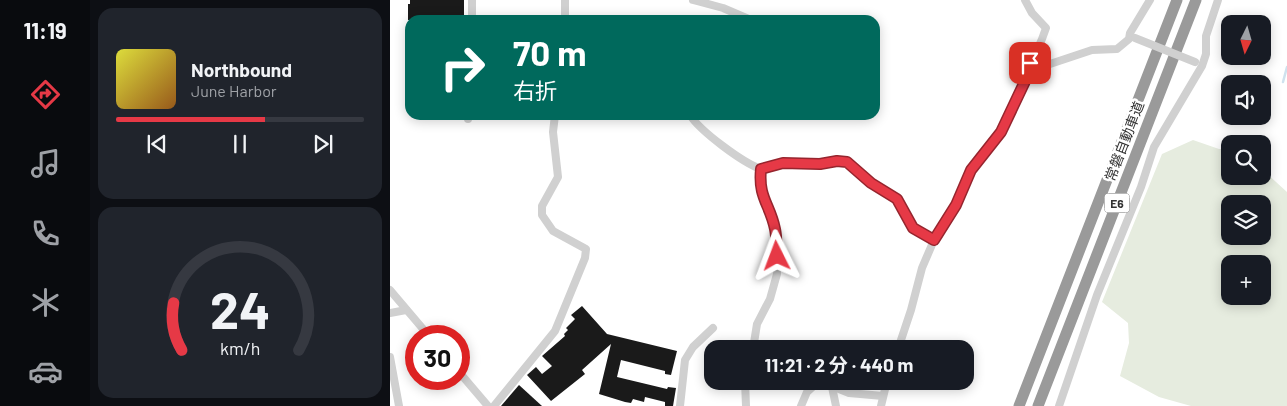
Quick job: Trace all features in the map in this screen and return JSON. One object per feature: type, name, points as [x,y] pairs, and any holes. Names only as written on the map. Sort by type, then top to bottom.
[{"type":"highway","name":"常磐自動車道","points":[[1019,406],[1177,0]]},
{"type":"highway","name":"常磐自動車道","points":[[1038,406],[1196,0]]},
{"type":"street","points":[[472,0],[472,15]]},
{"type":"street","points":[[565,15],[566,0]]},
{"type":"street","points":[[693,0],[723,8],[739,15]]},
{"type":"street","points":[[901,340],[922,268],[934,240],[956,205],[971,170],[1001,132],[1046,28],[1032,13],[1025,0]]},
{"type":"street","points":[[1132,39],[1130,33],[1150,0]]},
{"type":"street","points":[[1059,406],[1097,295],[1141,188],[1154,147],[1206,54],[1206,36],[1218,0]]},
{"type":"street","points":[[1029,71],[1092,50],[1118,49],[1132,39]]},
{"type":"street","points":[[1132,39],[1199,64]]},
{"type":"street","points":[[494,406],[555,331],[585,258],[586,249],[553,231],[542,215],[542,206],[558,177],[553,132],[555,120]]},
{"type":"street","points":[[693,120],[696,125],[710,136],[761,169],[783,163],[820,164],[837,161],[847,162],[871,183],[897,199],[913,228],[934,240]]},
{"type":"street","points":[[754,340],[757,324],[770,299],[777,274],[775,230],[760,190],[761,169]]},
{"type":"street","points":[[390,290],[419,325]]},
{"type":"street","points":[[390,313],[406,310]]},
{"type":"street","points":[[680,406],[685,360],[693,347],[713,328]]},
{"type":"street","points":[[390,357],[392,379],[399,406]]},
{"type":"street","points":[[470,385],[488,406]]},
{"type":"street","points":[[745,390],[746,406]]},
{"type":"street","points":[[801,406],[809,390]]},
{"type":"street","points":[[833,390],[836,406]]},
{"type":"street","points":[[840,390],[849,393],[882,396]]},
{"type":"street","points":[[881,406],[884,390]]},
{"type":"shaded area","points":[[1193,140],[1221,149],[1221,185],[1271,185],[1271,177],[1287,192],[1287,406],[1191,406],[1159,397],[1120,376],[1129,343],[1128,323],[1102,302],[1162,154]]},
{"type":"building","points":[[410,0],[464,0],[464,15],[408,15],[408,4],[410,4]]},
{"type":"building","points":[[582,306],[607,334],[677,351],[671,375],[665,374],[665,371],[621,360],[617,377],[667,389],[668,387],[676,388],[673,406],[665,406],[665,402],[645,397],[644,402],[633,399],[631,403],[599,394],[611,344],[582,370],[585,374],[551,401],[527,375],[536,367],[542,374],[552,366],[542,356],[565,336],[564,334],[568,330],[566,328],[575,319],[571,315]]},
{"type":"building","points":[[519,385],[542,406],[501,406]]},
{"type":"waterway","points":[[1283,82],[1287,67]]},
{"type":"route","points":[[777,256],[774,224],[763,200],[760,180],[761,169],[769,165],[783,163],[820,164],[837,161],[847,162],[871,183],[894,196],[900,202],[913,228],[934,240],[956,205],[971,170],[1001,132],[1028,75],[1030,63]]}]
